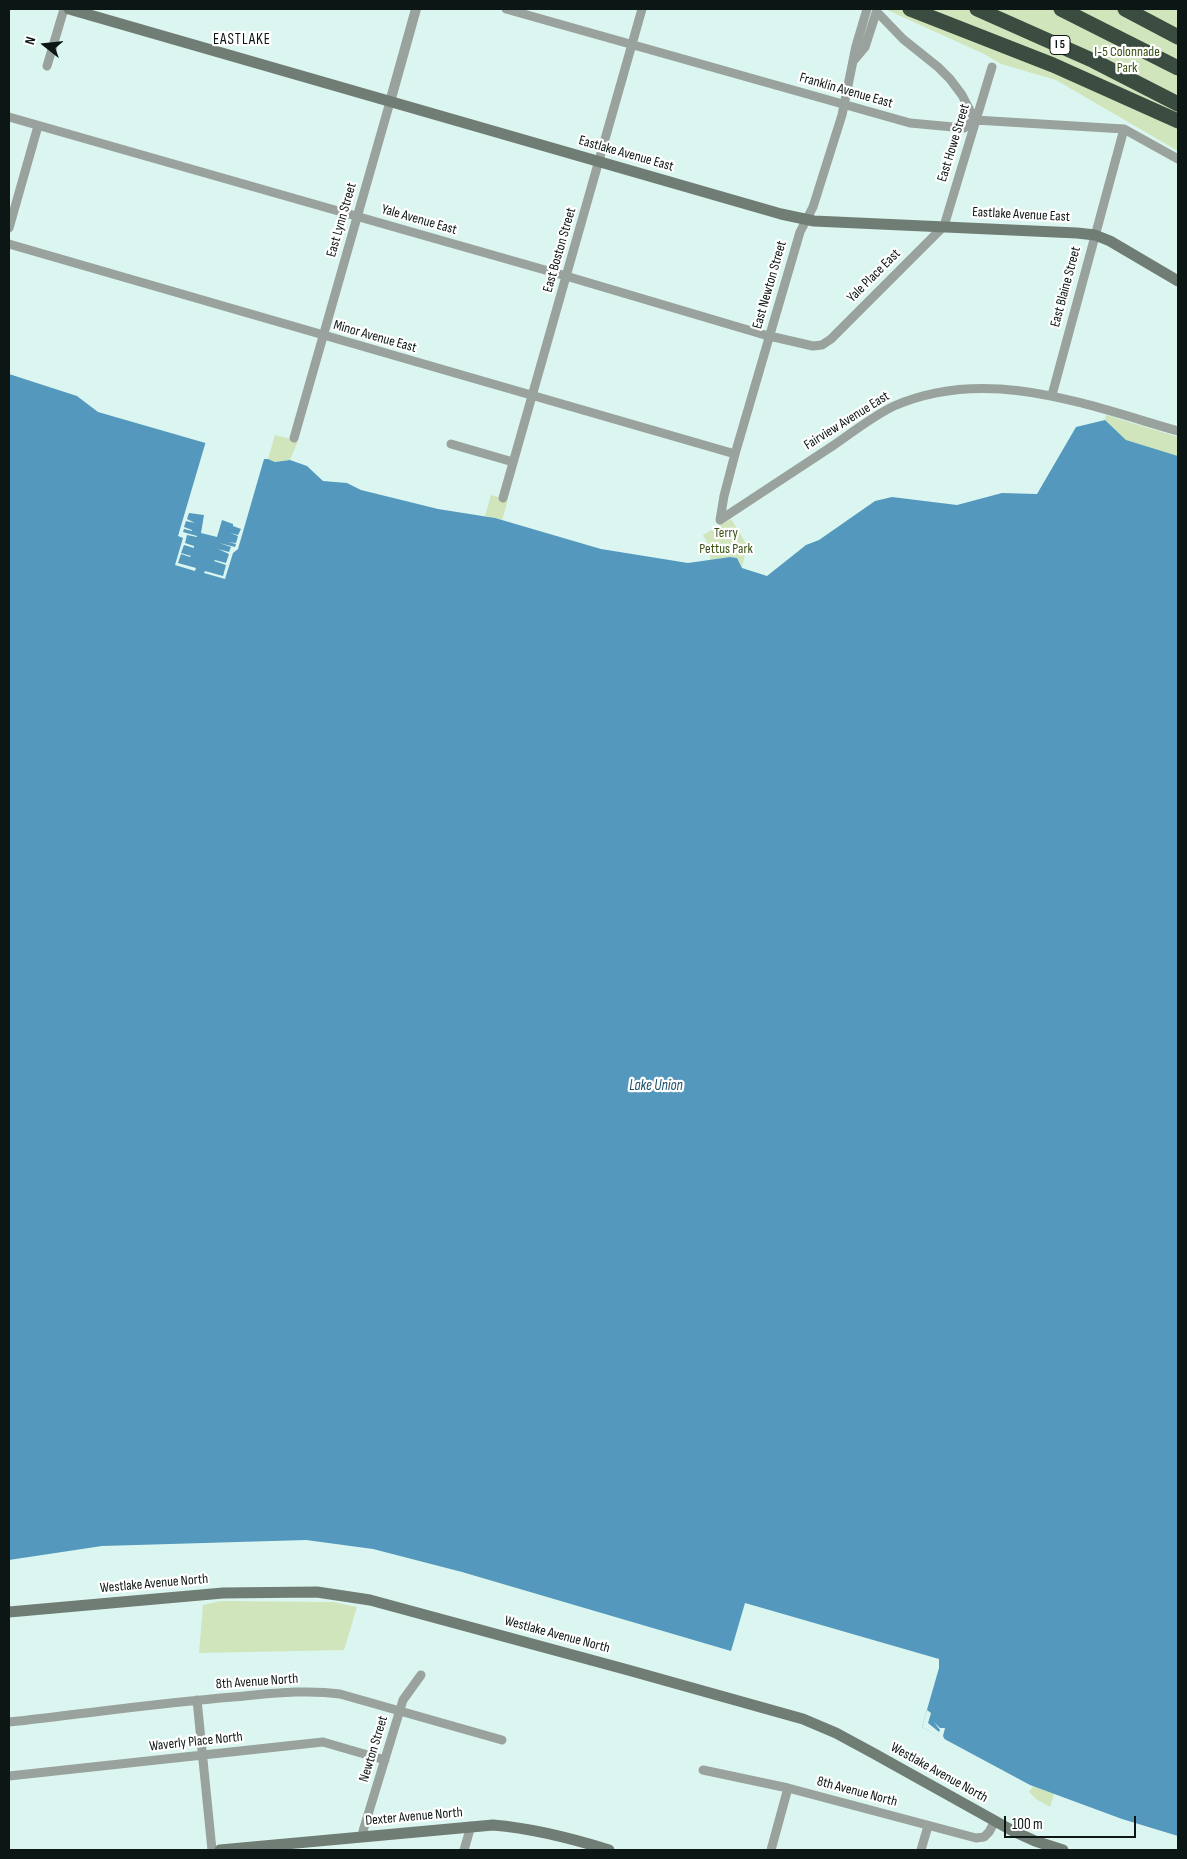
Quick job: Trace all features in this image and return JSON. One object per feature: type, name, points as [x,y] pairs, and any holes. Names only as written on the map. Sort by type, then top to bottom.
[{"type":"highway","points":[[910,9],[1053,65],[1178,121]]},
{"type":"highway","name":"I 5","points":[[977,9],[1078,53],[1178,104]]},
{"type":"highway","points":[[1061,9],[1178,68]]},
{"type":"highway","points":[[1125,9],[1178,37]]},
{"type":"main road","name":"Eastlake Avenue East","points":[[69,9],[805,220],[1095,235],[1110,241],[1178,281]]},
{"type":"main road","name":"Westlake Avenue North","points":[[9,1612],[224,1593],[317,1592],[370,1600],[803,1719],[874,1753],[1034,1841],[1063,1850]]},
{"type":"main road","name":"Dexter Avenue North","points":[[220,1850],[492,1825],[580,1842],[609,1850]]},
{"type":"street","points":[[47,66],[64,9]]},
{"type":"street","name":"East Lynn Street","points":[[294,438],[416,9]]},
{"type":"street","name":"Franklin Avenue East","points":[[506,9],[917,125],[964,128],[976,120],[1124,129],[1178,159]]},
{"type":"street","name":"East Boston Street","points":[[503,498],[642,9]]},
{"type":"street","points":[[871,11],[879,14],[903,39],[950,79],[962,95],[976,120]]},
{"type":"street","name":"East Newton Street","points":[[720,520],[735,454],[800,232],[813,207],[843,105],[856,46],[871,11]]},
{"type":"street","name":"East Newton Street","points":[[854,60],[865,47],[871,11]]},
{"type":"street","name":"East Howe Street","points":[[944,226],[992,67]]},
{"type":"street","name":"Yale Avenue East","points":[[9,117],[770,336],[814,346],[822,345]]},
{"type":"street","points":[[9,228],[38,126]]},
{"type":"street","name":"East Blaine Street","points":[[1052,395],[1124,129]]},
{"type":"street","name":"Yale Place East","points":[[822,345],[831,339],[944,226]]},
{"type":"street","name":"Minor Avenue East","points":[[9,244],[735,454]]},
{"type":"street","name":"Fairview Avenue East","points":[[720,520],[894,406],[935,393],[960,388],[1016,390],[1052,395],[1178,431]]},
{"type":"street","points":[[451,444],[513,462]]},
{"type":"street","name":"Newton Street","points":[[363,1836],[403,1700],[422,1676]]},
{"type":"street","name":"8th Avenue North","points":[[9,1722],[197,1700],[290,1692],[326,1692],[340,1694],[502,1740]]},
{"type":"street","points":[[197,1700],[212,1850]]},
{"type":"street","name":"Waverly Place North","points":[[9,1776],[323,1742],[385,1760]]},
{"type":"street","name":"8th Avenue North","points":[[703,1770],[788,1788],[976,1838],[984,1838],[990,1832],[995,1821]]},
{"type":"street","points":[[771,1850],[788,1788]]},
{"type":"street","points":[[464,1850],[471,1826]]},
{"type":"street","points":[[921,1850],[928,1826]]},
{"type":"green space","name":"I-5 Colonnade Park","points":[[885,9],[1178,9],[1178,151],[1056,80],[1001,64],[984,54]]},
{"type":"green space","points":[[1106,415],[1178,437],[1178,456],[1126,440],[1105,420]]},
{"type":"green space","points":[[275,435],[298,441],[290,460],[275,462],[268,459]]},
{"type":"green space","points":[[491,495],[508,500],[502,520],[485,516]]},
{"type":"green space","name":"Terry Pettus Park","points":[[731,519],[747,545],[742,568],[737,558],[730,557],[710,560],[711,549],[703,535]]},
{"type":"green space","points":[[220,1601],[333,1602],[357,1607],[344,1650],[199,1653],[203,1605]]},
{"type":"green space","points":[[1033,1786],[1054,1794],[1050,1807],[1036,1799],[1029,1792]]},
{"type":"water","name":"Lake Union","points":[[9,374],[77,396],[98,412],[261,459],[275,462],[290,460],[307,466],[323,481],[347,483],[361,490],[438,509],[495,518],[601,549],[688,563],[730,557],[737,558],[742,568],[767,576],[806,545],[819,540],[875,501],[892,497],[957,505],[1002,493],[1037,494],[1076,427],[1105,420],[1126,440],[1178,456],[1178,1836],[1122,1819],[1030,1785],[922,1727],[939,1668],[939,1659],[745,1603],[731,1651],[462,1572],[373,1549],[306,1540],[102,1546],[9,1560]]},
{"type":"pier","points":[[206,441],[264,459],[238,549],[233,553],[225,579],[204,573],[205,571],[223,576],[226,565],[214,561],[226,563],[229,554],[218,549],[229,552],[231,547],[219,543],[235,547],[236,544],[228,542],[236,543],[238,536],[230,533],[238,535],[241,529],[222,520],[217,537],[201,533],[204,515],[189,513],[187,519],[195,523],[186,521],[184,527],[192,531],[184,529],[183,532],[197,537],[187,535],[185,543],[194,546],[194,548],[184,545],[181,553],[191,556],[181,554],[178,563],[196,568],[195,571],[175,565],[183,538],[178,536]]},
{"type":"pier","points":[[927,1710],[931,1713],[928,1723],[939,1732],[940,1730],[934,1722],[940,1728],[945,1728],[943,1736],[945,1740],[922,1727]]},
{"type":"district","name":"EASTLAKE","points":[[242,40]]}]
